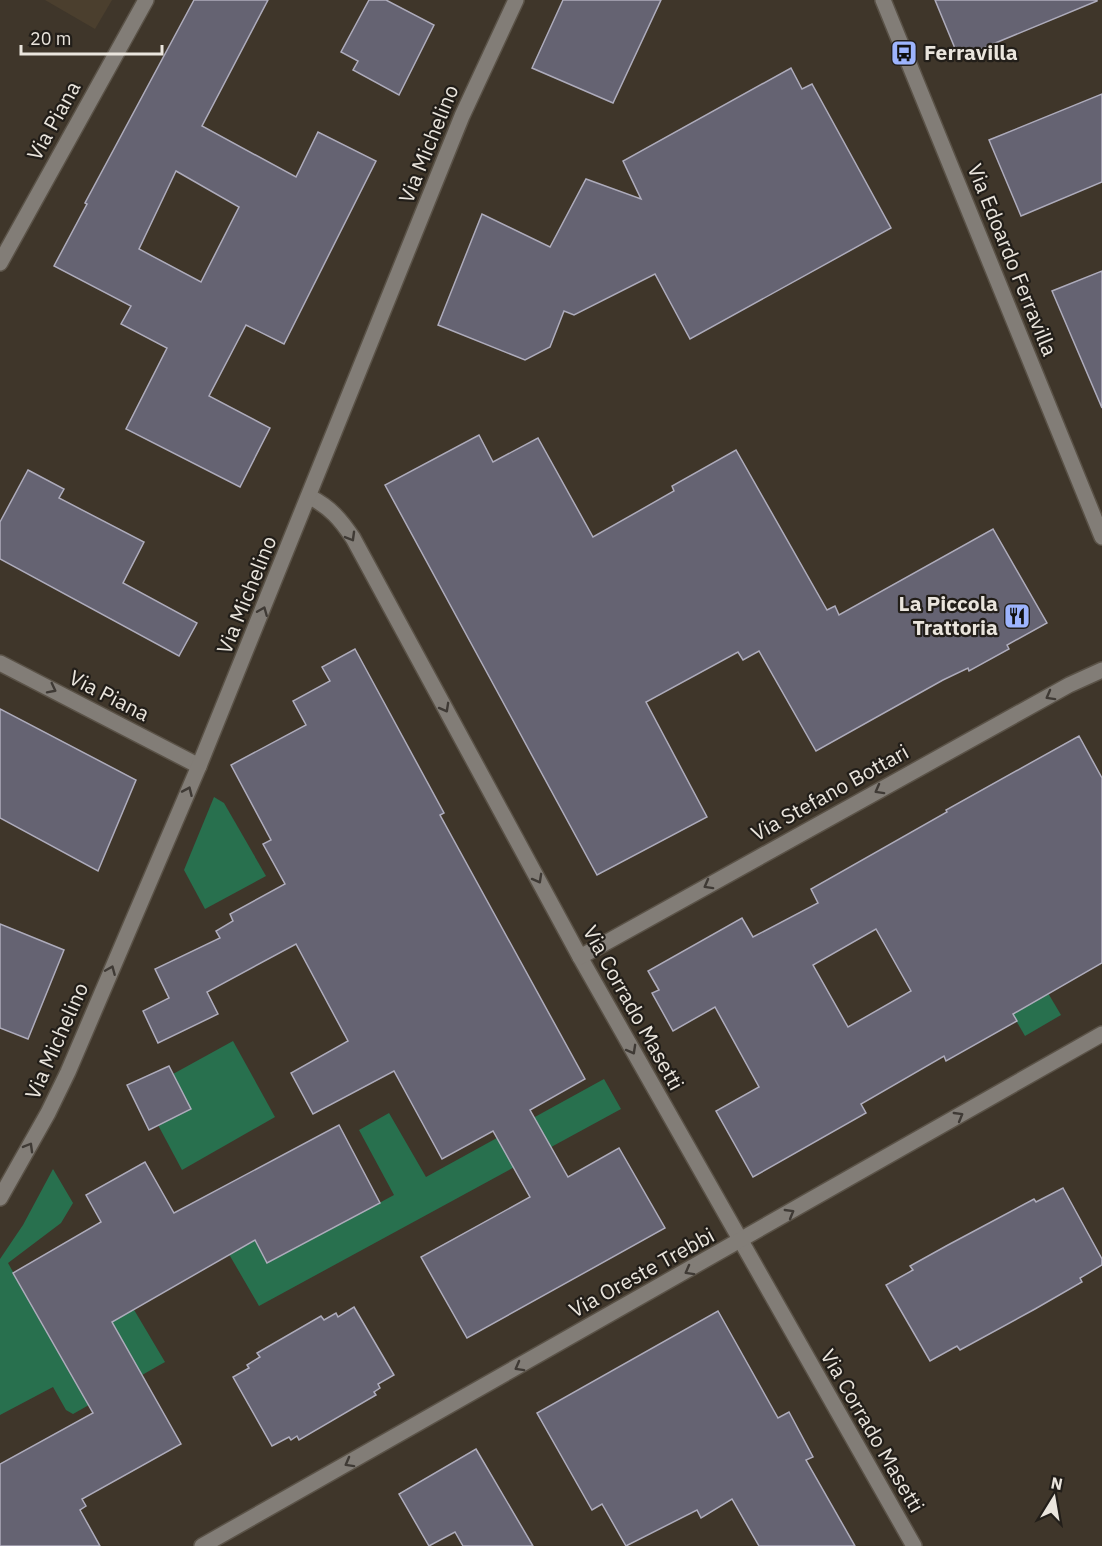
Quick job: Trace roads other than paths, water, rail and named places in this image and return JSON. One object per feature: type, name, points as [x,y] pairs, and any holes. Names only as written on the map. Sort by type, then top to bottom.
[{"type":"street","name":"Via Piana","points":[[0,263],[146,0]]},
{"type":"street","name":"Via Michelino","points":[[0,1198],[48,1113],[68,1072],[199,766],[310,497],[462,116],[516,0]]},
{"type":"street","name":"Via Edoardo Ferravilla","points":[[883,0],[1102,537]]},
{"type":"street","name":"Via Corrado Masetti","points":[[310,497],[324,504],[341,519],[352,538],[580,957],[914,1546]]},
{"type":"street","name":"Via Piana","points":[[0,663],[199,766]]},
{"type":"street","name":"Via Stefano Bottari","points":[[580,957],[1069,685],[1102,670]]},
{"type":"street","name":"Via Oreste Trebbi","points":[[202,1546],[1102,1034]]},
{"type":"place","name":"Ferravilla","points":[[904,53]]},
{"type":"place","name":"La Piccola Trattoria","points":[[1017,616]]}]
